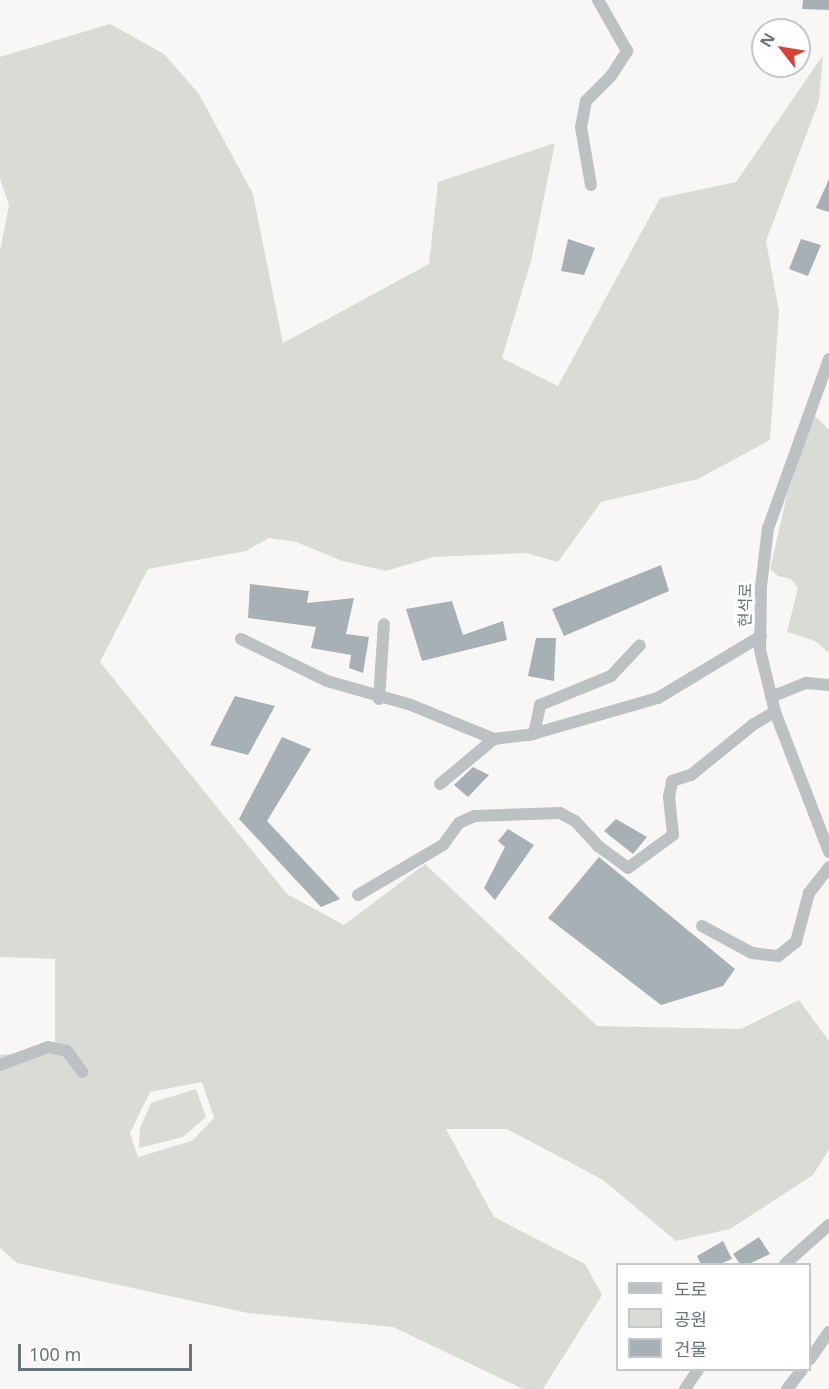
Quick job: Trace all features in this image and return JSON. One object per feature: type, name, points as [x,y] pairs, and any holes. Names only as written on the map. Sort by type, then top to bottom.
[{"type":"street","points":[[591,185],[581,127],[585,101],[611,76],[627,51],[597,0]]},
{"type":"street","name":"현석로","points":[[829,359],[768,528],[761,587],[760,636],[775,712],[829,852]]},
{"type":"street","points":[[379,699],[384,624]]},
{"type":"street","points":[[241,639],[327,681],[379,699],[411,705],[494,739],[534,734],[658,698],[760,636]]},
{"type":"street","points":[[534,734],[540,705],[611,676],[640,645]]},
{"type":"street","points":[[771,697],[806,683],[829,685]]},
{"type":"street","points":[[358,895],[443,845],[459,823],[475,816],[560,813],[574,820],[598,846],[628,868],[673,835],[669,797],[672,781],[691,775],[754,724],[775,712]]},
{"type":"street","points":[[440,784],[494,739]]},
{"type":"street","points":[[702,926],[752,953],[778,956],[796,942],[809,893],[829,867]]},
{"type":"street","points":[[0,1065],[48,1047],[67,1051],[82,1072]]},
{"type":"street","points":[[786,1263],[829,1225]]},
{"type":"street","points":[[811,1358],[829,1332]]},
{"type":"street","points":[[685,1389],[697,1371]]},
{"type":"street","points":[[787,1389],[801,1371]]},
{"type":"green space","points":[[110,24],[164,54],[199,94],[253,194],[283,343],[429,264],[438,182],[555,143],[531,261],[502,358],[558,386],[660,198],[736,182],[807,78],[811,78],[811,73],[823,55],[819,101],[766,241],[779,311],[770,440],[698,479],[601,502],[558,562],[526,553],[433,557],[386,571],[342,561],[296,542],[269,538],[246,551],[148,569],[100,662],[287,894],[344,925],[425,864],[597,1026],[741,1029],[799,1000],[829,1041],[829,1149],[813,1175],[730,1229],[676,1241],[603,1180],[507,1129],[446,1129],[494,1217],[585,1264],[602,1295],[543,1389],[523,1389],[393,1327],[248,1313],[17,1263],[0,1248],[0,1055],[55,1049],[55,959],[0,957],[0,251],[9,205],[0,179],[0,57]],"holes":[[[202,1082],[214,1118],[192,1141],[138,1157],[130,1133],[150,1092]]]},
{"type":"green space","points":[[814,415],[829,430],[829,653],[815,641],[787,632],[798,588],[791,579],[778,576],[770,569],[787,495]]},
{"type":"green space","points":[[196,1089],[206,1117],[183,1137],[139,1148],[140,1128],[151,1103]]},
{"type":"building","points":[[803,0],[829,0],[829,10],[802,9]]},
{"type":"building","points":[[829,179],[829,212],[816,208]]},
{"type":"building","points":[[568,239],[595,248],[584,275],[561,271]]},
{"type":"building","points":[[801,239],[821,245],[808,276],[789,269]]},
{"type":"building","points":[[661,565],[669,591],[564,636],[552,609]]},
{"type":"building","points":[[250,584],[309,591],[307,603],[354,598],[346,634],[369,637],[363,673],[349,668],[351,655],[311,648],[316,627],[248,618]]},
{"type":"building","points":[[452,601],[463,635],[503,621],[507,640],[422,661],[406,609]]},
{"type":"building","points":[[536,638],[556,638],[554,681],[528,676]]},
{"type":"building","points":[[235,696],[275,706],[248,755],[210,745]]},
{"type":"building","points":[[282,737],[311,749],[267,821],[340,899],[321,907],[239,819]]},
{"type":"building","points":[[473,767],[489,775],[468,797],[454,785]]},
{"type":"building","points":[[616,819],[647,837],[633,854],[604,831]]},
{"type":"building","points":[[508,829],[534,845],[495,900],[484,888],[505,847],[498,841]]},
{"type":"building","points":[[599,857],[735,969],[723,986],[661,1005],[548,918]]},
{"type":"building","points":[[759,1237],[770,1254],[751,1263],[739,1263],[733,1254]]},
{"type":"building","points":[[723,1241],[732,1259],[722,1263],[700,1263],[697,1256]]}]
